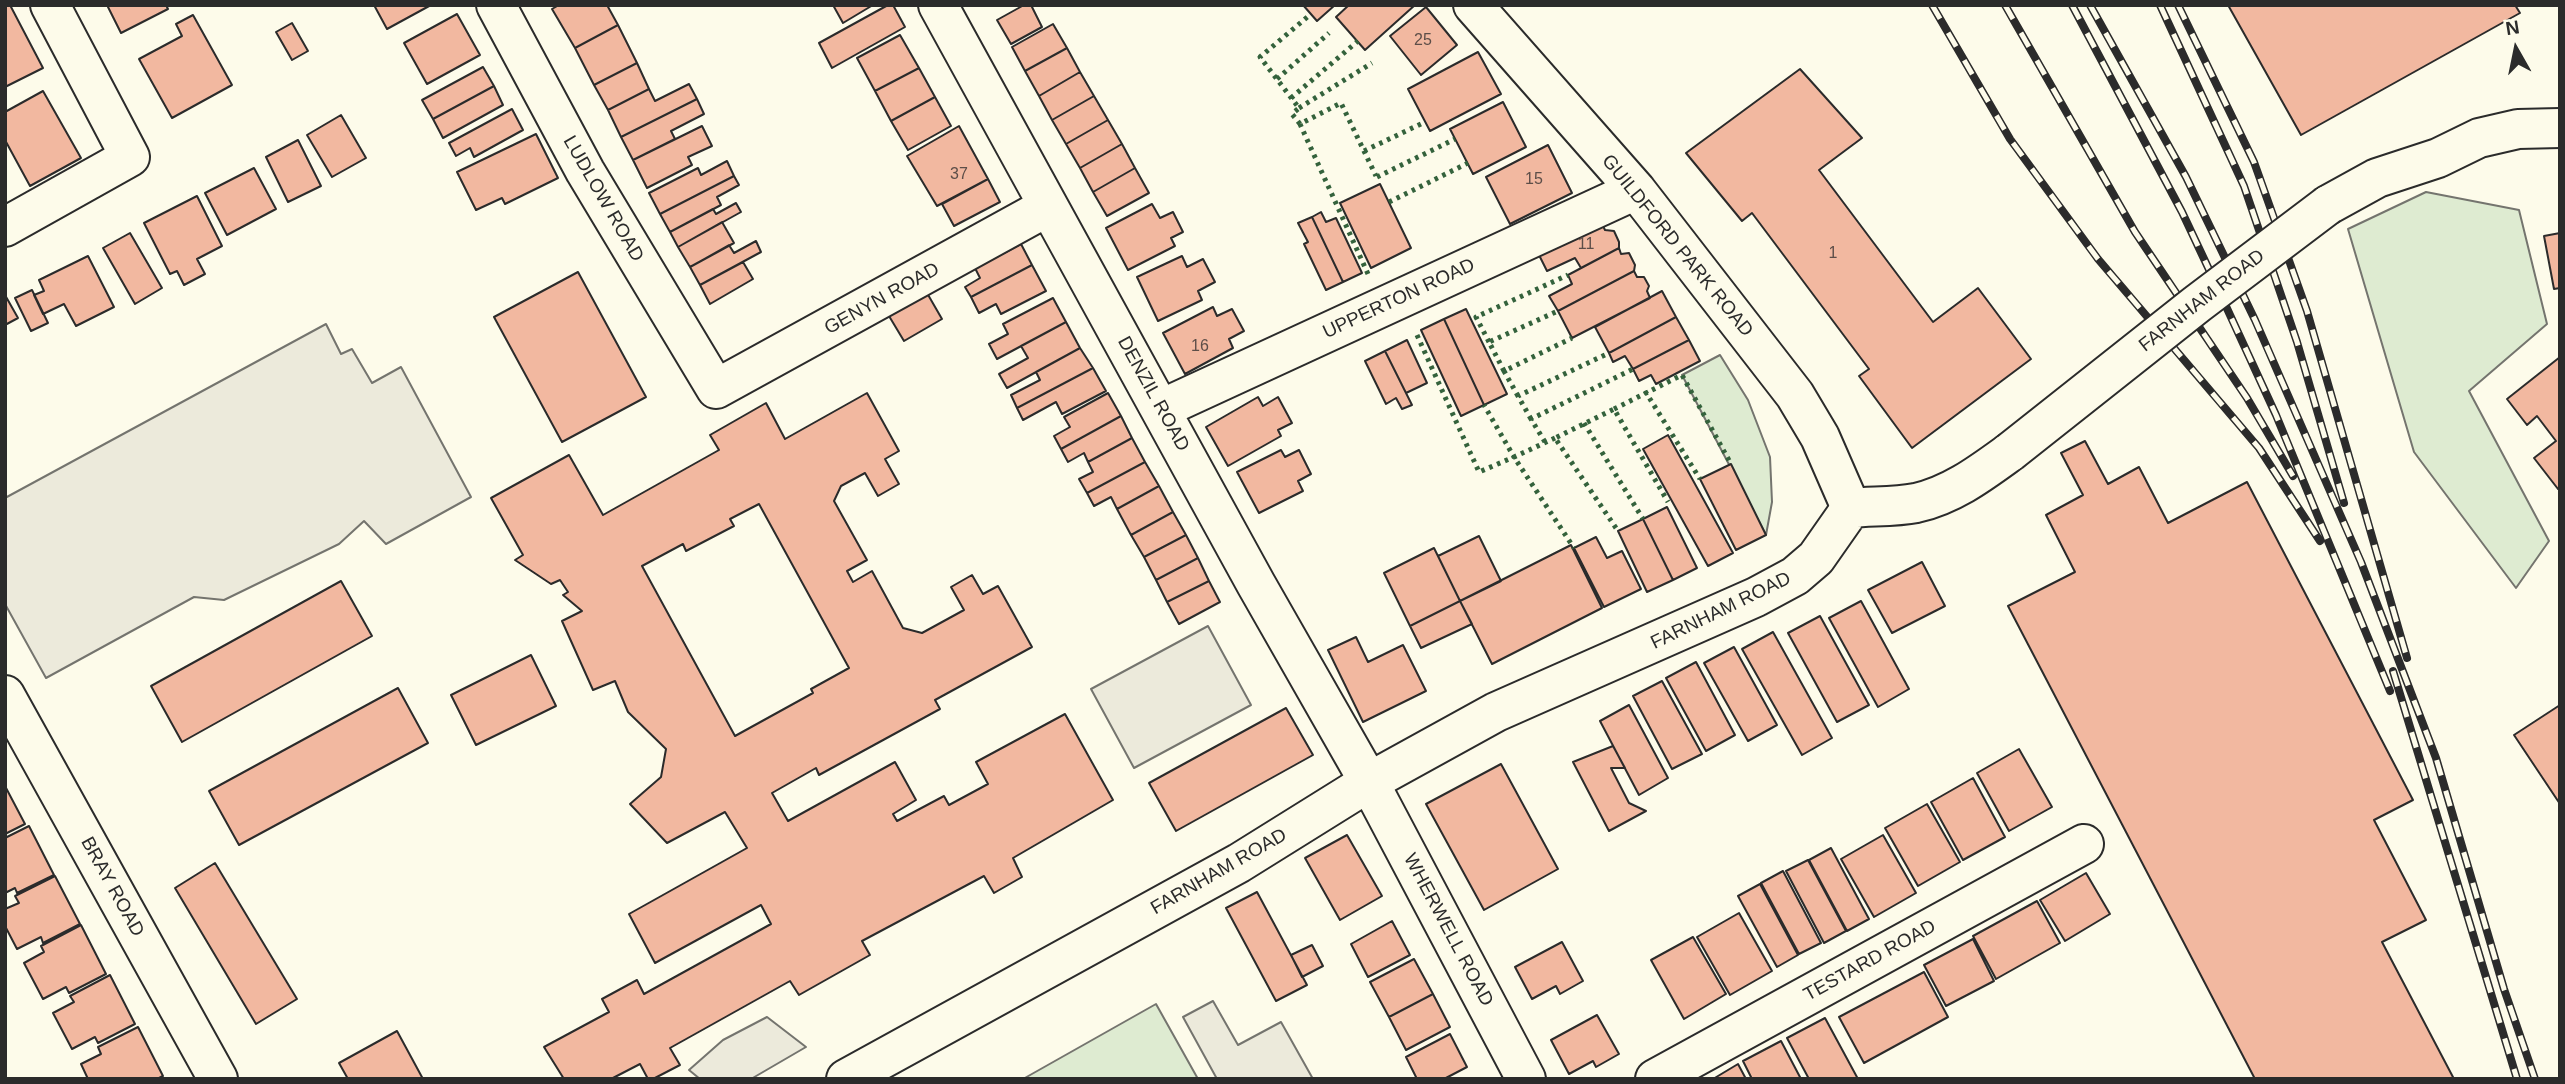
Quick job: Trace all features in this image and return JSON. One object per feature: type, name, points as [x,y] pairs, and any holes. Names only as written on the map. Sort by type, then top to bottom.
[{"type":"street","points":[[5,227],[130,157],[51,5]]},
{"type":"street","name":"LUDLOW ROAD","points":[[496,5],[585,171],[716,389]]},
{"type":"street","name":"DENZIL ROAD","points":[[937,5],[1256,584],[1369,782]]},
{"type":"street","name":"GUILDFORD PARK ROAD","points":[[1473,5],[1636,190],[1795,395],[1820,437],[1851,508]]},
{"type":"street","name":"FARNHAM ROAD","points":[[846,1079],[1239,863],[1369,782],[1496,712],[1732,608],[1795,576],[1816,558],[1851,508],[1915,503],[1968,483],[2328,205],[2377,178],[2438,158],[2479,138],[2518,130],[2560,128]]},
{"type":"street","points":[[2438,158],[2494,150],[2560,154]]},
{"type":"street","name":"UPPERTON ROAD","points":[[1161,409],[1636,190]]},
{"type":"street","name":"GENYN ROAD","points":[[716,389],[1046,206]]},
{"type":"street","name":"BRAY ROAD","points":[[10,714],[218,1079]]},
{"type":"street","name":"WHERWELL ROAD","points":[[1369,782],[1527,1079]]},
{"type":"street","name":"TESTARD ROAD","points":[[1655,1079],[2084,844]]},
{"type":"green space","points":[[2426,192],[2519,210],[2547,324],[2469,391],[2549,541],[2516,588],[2414,452],[2348,229]]},
{"type":"green space","points":[[1720,355],[1748,400],[1770,457],[1772,502],[1766,535],[1682,375]]},
{"type":"green space","points":[[1156,1004],[1198,1079],[1023,1079]]},
{"type":"shaded area","points":[[326,324],[341,354],[352,349],[372,383],[401,367],[471,497],[386,544],[364,521],[339,544],[224,600],[194,597],[46,678],[5,604],[5,498]]},
{"type":"shaded area","points":[[1208,626],[1251,705],[1134,768],[1091,689]]},
{"type":"shaded area","points":[[1213,1001],[1238,1045],[1281,1022],[1313,1079],[1217,1079],[1183,1017]]},
{"type":"shaded area","points":[[767,1017],[806,1047],[751,1079],[700,1079],[689,1070],[723,1040]]},
{"type":"building","points":[[5,5],[10,5],[43,68],[5,87]]},
{"type":"building","points":[[107,5],[166,5],[168,9],[121,33]]},
{"type":"building","points":[[374,5],[431,5],[387,29]]},
{"type":"building","points":[[559,5],[607,5],[618,25],[575,48],[552,9]]},
{"type":"building","points":[[833,5],[873,5],[843,23]]},
{"type":"building","points":[[888,5],[893,5],[905,27],[832,68],[819,43]]},
{"type":"building","points":[[1024,5],[1031,5],[1042,27],[1011,44],[997,20]]},
{"type":"building","points":[[1303,5],[1335,5],[1317,21]]},
{"type":"building","points":[[1349,5],[1415,5],[1365,50],[1336,17]]},
{"type":"building","points":[[2228,5],[2515,5],[2520,13],[2301,135]]},
{"type":"building","points":[[1426,7],[1457,45],[1421,75],[1390,36]]},
{"type":"building","points":[[457,14],[480,55],[427,84],[404,43]]},
{"type":"building","points":[[193,15],[232,85],[172,118],[139,59],[182,36],[176,24]]},
{"type":"building","points":[[292,23],[308,51],[292,60],[276,32]]},
{"type":"building","points":[[1053,24],[1067,48],[1025,71],[1012,47]]},
{"type":"building","points":[[618,25],[637,63],[594,85],[575,48]]},
{"type":"building","points":[[900,35],[919,68],[875,91],[857,58]]},
{"type":"building","points":[[1067,48],[1080,72],[1039,96],[1025,71]]},
{"type":"building","points":[[1478,52],[1501,94],[1430,131],[1408,89]]},
{"type":"building","points":[[637,63],[649,89],[608,110],[594,85]]},
{"type":"building","points":[[483,67],[494,86],[433,119],[422,100]]},
{"type":"building","points":[[919,68],[935,97],[891,121],[875,91]]},
{"type":"building","points":[[1800,69],[1862,138],[1819,170],[1933,322],[1978,288],[2031,359],[1912,448],[1859,376],[1869,369],[1752,213],[1742,221],[1686,153]]},
{"type":"building","points":[[1080,72],[1094,96],[1052,120],[1039,96]]},
{"type":"building","points":[[689,84],[697,99],[621,137],[608,110],[649,89],[655,101]]},
{"type":"building","points":[[494,86],[503,105],[443,138],[433,119]]},
{"type":"building","points":[[43,91],[81,158],[30,186],[5,140],[5,112]]},
{"type":"building","points":[[1094,96],[1108,120],[1066,144],[1052,120]]},
{"type":"building","points":[[935,97],[951,126],[908,150],[891,121]]},
{"type":"building","points":[[697,99],[704,114],[671,131],[675,139],[633,160],[621,137]]},
{"type":"building","points":[[1503,102],[1526,147],[1473,174],[1450,129]]},
{"type":"building","points":[[512,109],[523,130],[474,157],[470,148],[456,156],[449,143]]},
{"type":"building","points":[[341,115],[366,158],[332,177],[307,135]]},
{"type":"building","points":[[1108,120],[1122,144],[1080,168],[1066,144]]},
{"type":"building","points":[[702,126],[712,146],[688,157],[692,165],[647,188],[633,160]]},
{"type":"building","points":[[959,126],[988,179],[937,206],[907,156]]},
{"type":"building","points":[[536,134],[558,178],[505,204],[502,198],[476,210],[457,172]]},
{"type":"building","points":[[298,140],[321,186],[288,202],[266,157]]},
{"type":"building","points":[[1122,144],[1135,168],[1093,192],[1080,168]]},
{"type":"building","points":[[1548,145],[1572,193],[1510,224],[1486,177]]},
{"type":"building","points":[[727,161],[734,176],[660,214],[649,193],[698,168],[701,175]]},
{"type":"building","points":[[254,168],[276,209],[227,235],[205,193]]},
{"type":"building","points":[[1135,168],[1149,193],[1107,216],[1093,192]]},
{"type":"building","points":[[734,176],[739,185],[717,197],[721,205],[670,232],[660,214]]},
{"type":"building","points":[[988,179],[1000,202],[954,226],[942,204]]},
{"type":"building","points":[[1380,184],[1411,248],[1371,268],[1340,203]]},
{"type":"building","points":[[197,196],[222,246],[197,259],[205,274],[184,285],[177,271],[170,274],[144,223]]},
{"type":"building","points":[[736,203],[741,212],[678,247],[670,232],[713,209],[716,214]]},
{"type":"building","points":[[1152,204],[1160,218],[1173,212],[1183,232],[1171,238],[1175,246],[1128,270],[1106,228]]},
{"type":"building","points":[[1321,212],[1326,222],[1336,218],[1362,273],[1343,282],[1312,217]]},
{"type":"building","points":[[1312,217],[1343,282],[1326,290],[1304,244],[1308,242],[1298,223]]},
{"type":"building","points":[[722,222],[734,243],[690,267],[678,247]]},
{"type":"building","points":[[1601,222],[1605,230],[1614,231],[1619,248],[1581,268],[1575,258],[1547,271],[1538,253]]},
{"type":"building","points":[[130,233],[162,288],[135,304],[103,248]]},
{"type":"building","points":[[2560,233],[2560,288],[2554,289],[2544,236]]},
{"type":"building","points":[[756,241],[761,252],[700,285],[690,267],[729,245],[734,253]]},
{"type":"building","points":[[1021,244],[1032,265],[971,297],[965,287],[980,278],[975,268]]},
{"type":"building","points":[[1619,248],[1621,254],[1629,253],[1635,265],[1634,271],[1558,311],[1549,296],[1572,284],[1568,275]]},
{"type":"building","points":[[88,256],[114,307],[76,326],[64,304],[43,314],[34,295],[44,291],[39,280]]},
{"type":"building","points":[[1182,256],[1187,267],[1203,259],[1215,282],[1198,291],[1202,300],[1158,321],[1137,277]]},
{"type":"building","points":[[743,262],[753,279],[710,304],[700,285]]},
{"type":"building","points":[[1032,265],[1046,291],[1001,314],[996,304],[979,313],[971,297]]},
{"type":"building","points":[[1634,271],[1637,277],[1644,277],[1649,286],[1647,291],[1650,298],[1572,338],[1558,311]]},
{"type":"building","points":[[578,272],[646,397],[562,442],[494,317]]},
{"type":"building","points":[[32,290],[48,323],[31,331],[15,298]]},
{"type":"building","points":[[1662,291],[1676,317],[1609,353],[1595,327]]},
{"type":"building","points":[[927,293],[942,319],[904,341],[889,316]]},
{"type":"building","points":[[5,295],[18,318],[5,325]]},
{"type":"building","points":[[1053,298],[1066,322],[997,359],[989,344],[1008,334],[1003,324]]},
{"type":"building","points":[[1213,307],[1217,316],[1232,309],[1244,331],[1229,339],[1233,348],[1185,374],[1163,333]]},
{"type":"building","points":[[1466,309],[1507,394],[1484,405],[1444,319]]},
{"type":"building","points":[[1676,317],[1689,340],[1633,369],[1625,356],[1613,362],[1609,353]]},
{"type":"building","points":[[1444,319],[1484,405],[1461,416],[1421,330]]},
{"type":"building","points":[[1066,322],[1080,348],[1007,388],[999,374],[1028,358],[1021,346]]},
{"type":"building","points":[[1407,340],[1427,383],[1406,393],[1385,351]]},
{"type":"building","points":[[1689,340],[1700,361],[1656,384],[1651,375],[1639,381],[1633,369]]},
{"type":"building","points":[[1080,348],[1093,368],[1017,408],[1011,395],[1040,380],[1036,372]]},
{"type":"building","points":[[1385,351],[1412,405],[1402,409],[1396,398],[1386,404],[1365,361]]},
{"type":"building","points":[[2560,357],[2558,489],[2534,458],[2556,441],[2537,416],[2527,425],[2507,399]]},
{"type":"building","points":[[1093,368],[1106,391],[1062,414],[1056,402],[1023,420],[1017,408]]},
{"type":"building","points":[[867,393],[899,451],[885,459],[899,484],[878,496],[865,473],[841,486],[834,501],[867,560],[847,571],[853,582],[872,571],[903,628],[922,633],[964,610],[951,587],[972,575],[983,594],[998,586],[1032,647],[935,700],[940,709],[819,775],[816,768],[772,793],[788,821],[895,762],[916,800],[893,814],[897,821],[944,796],[949,805],[988,784],[976,762],[1065,714],[1113,800],[1013,858],[1022,877],[994,893],[984,876],[862,941],[870,955],[799,995],[790,981],[670,1048],[680,1065],[653,1079],[648,1079],[640,1064],[611,1079],[564,1079],[544,1047],[609,1012],[602,999],[637,980],[644,994],[771,924],[761,905],[655,963],[629,914],[747,848],[725,812],[667,843],[630,804],[661,777],[666,749],[628,712],[615,681],[593,690],[562,621],[582,611],[563,595],[568,592],[560,580],[551,584],[515,560],[523,555],[491,498],[569,455],[603,515],[719,450],[710,435],[766,403],[785,439]],"holes":[[[759,504],[849,668],[811,689],[813,693],[735,736],[642,566],[683,544],[686,551],[734,526],[730,519]]]},
{"type":"building","points":[[1108,393],[1121,416],[1061,449],[1054,436],[1070,427],[1064,417]]},
{"type":"building","points":[[1258,397],[1263,406],[1278,397],[1292,423],[1278,430],[1281,436],[1228,466],[1206,427]]},
{"type":"building","points":[[1121,416],[1132,438],[1088,462],[1084,453],[1068,462],[1061,449]]},
{"type":"building","points":[[1668,435],[1733,553],[1708,566],[1643,449]]},
{"type":"building","points":[[1132,438],[1145,462],[1087,493],[1079,479],[1093,472],[1088,462]]},
{"type":"building","points":[[2085,441],[2108,484],[2139,467],[2168,523],[2247,482],[2413,800],[2374,820],[2426,920],[2382,942],[2454,1079],[2255,1079],[2008,606],[2075,572],[2046,515],[2083,495],[2061,453]]},
{"type":"building","points":[[1281,450],[1285,457],[1299,450],[1311,474],[1298,481],[1303,491],[1259,513],[1237,472]]},
{"type":"building","points":[[1145,462],[1159,486],[1117,509],[1111,497],[1094,506],[1087,493]]},
{"type":"building","points":[[1731,464],[1766,535],[1736,550],[1700,479]]},
{"type":"building","points":[[1159,486],[1173,512],[1131,535],[1117,509]]},
{"type":"building","points":[[1667,507],[1697,568],[1673,580],[1643,519]]},
{"type":"building","points":[[1173,512],[1186,535],[1144,557],[1131,535]]},
{"type":"building","points":[[1643,519],[1673,580],[1647,592],[1618,531]]},
{"type":"building","points":[[1186,535],[1198,558],[1156,580],[1144,557]]},
{"type":"building","points":[[1479,536],[1501,581],[1460,601],[1438,556]]},
{"type":"building","points":[[1596,537],[1607,558],[1622,551],[1641,589],[1604,607],[1574,548]]},
{"type":"building","points":[[1571,545],[1602,608],[1492,664],[1460,601]]},
{"type":"building","points":[[1434,548],[1460,601],[1410,626],[1384,573]]},
{"type":"building","points":[[1198,558],[1209,581],[1167,602],[1156,580]]},
{"type":"building","points":[[1922,562],[1945,606],[1892,633],[1868,590]]},
{"type":"building","points":[[341,581],[372,636],[182,742],[151,686]]},
{"type":"building","points":[[1209,581],[1220,602],[1179,624],[1167,602]]},
{"type":"building","points":[[1460,601],[1472,624],[1421,648],[1410,626]]},
{"type":"building","points":[[1861,601],[1909,689],[1878,707],[1829,618]]},
{"type":"building","points":[[1820,616],[1869,705],[1837,722],[1788,633]]},
{"type":"building","points":[[1773,632],[1832,738],[1802,755],[1742,649]]},
{"type":"building","points":[[1356,637],[1368,662],[1403,645],[1426,691],[1363,722],[1328,650]]},
{"type":"building","points":[[1734,647],[1777,725],[1748,741],[1704,663]]},
{"type":"building","points":[[531,655],[556,706],[476,745],[451,695]]},
{"type":"building","points":[[1696,662],[1735,735],[1706,751],[1666,678]]},
{"type":"building","points":[[1662,681],[1702,754],[1672,769],[1633,696]]},
{"type":"building","points":[[398,688],[428,743],[239,845],[209,791]]},
{"type":"building","points":[[1629,705],[1668,778],[1639,795],[1600,721]]},
{"type":"building","points":[[2560,705],[2560,804],[2514,735]]},
{"type":"building","points":[[1286,708],[1313,755],[1176,831],[1149,783]]},
{"type":"building","points":[[1613,746],[1625,768],[1611,768],[1629,803],[1646,811],[1609,831],[1573,762]]},
{"type":"building","points":[[2019,749],[2052,807],[2009,831],[1977,773]]},
{"type":"building","points":[[1501,764],[1558,869],[1484,910],[1426,804]]},
{"type":"building","points":[[1973,778],[2005,837],[1963,860],[1931,802]]},
{"type":"building","points":[[5,786],[25,824],[5,834]]},
{"type":"building","points":[[1927,804],[1960,862],[1918,886],[1885,828]]},
{"type":"building","points":[[29,826],[54,875],[17,893],[15,888],[5,893],[5,838]]},
{"type":"building","points":[[1347,835],[1382,896],[1340,920],[1305,858]]},
{"type":"building","points":[[1883,835],[1916,893],[1874,917],[1841,859]]},
{"type":"building","points":[[1831,848],[1869,919],[1847,931],[1809,860]]},
{"type":"building","points":[[1808,860],[1846,931],[1824,943],[1786,871]]},
{"type":"building","points":[[215,863],[297,999],[256,1024],[175,888]]},
{"type":"building","points":[[1783,871],[1821,943],[1799,954],[1761,883]]},
{"type":"building","points":[[2086,873],[2110,914],[2065,941],[2040,900]]},
{"type":"building","points":[[55,876],[80,924],[43,943],[41,937],[17,949],[5,926],[5,909],[19,903],[15,896]]},
{"type":"building","points":[[1760,884],[1798,955],[1777,967],[1738,896]]},
{"type":"building","points":[[1257,892],[1307,985],[1276,1001],[1226,908]]},
{"type":"building","points":[[2037,901],[2060,943],[1996,979],[1973,936]]},
{"type":"building","points":[[1739,913],[1772,971],[1730,995],[1697,937]]},
{"type":"building","points":[[1392,921],[1410,955],[1368,977],[1351,944]]},
{"type":"building","points":[[81,925],[106,974],[69,993],[66,987],[43,999],[24,963],[44,952],[41,946]]},
{"type":"building","points":[[1693,937],[1726,994],[1684,1019],[1651,960]]},
{"type":"building","points":[[1973,939],[1994,981],[1946,1006],[1924,965]]},
{"type":"building","points":[[1562,942],[1583,981],[1560,994],[1556,986],[1532,999],[1515,967]]},
{"type":"building","points":[[1312,945],[1323,966],[1302,977],[1291,955]]},
{"type":"building","points":[[1414,959],[1433,994],[1389,1017],[1370,982]]},
{"type":"building","points":[[1924,972],[1948,1017],[1864,1063],[1839,1017]]},
{"type":"building","points":[[110,975],[135,1024],[98,1043],[95,1037],[72,1049],[53,1013],[74,1002],[70,996]]},
{"type":"building","points":[[1433,994],[1450,1027],[1406,1050],[1389,1017]]},
{"type":"building","points":[[1597,1015],[1619,1054],[1596,1067],[1593,1061],[1569,1074],[1551,1040]]},
{"type":"building","points":[[1825,1018],[1858,1079],[1809,1079],[1787,1038]]},
{"type":"building","points":[[138,1027],[163,1076],[157,1079],[88,1079],[81,1064],[101,1054],[98,1047]]},
{"type":"building","points":[[397,1031],[423,1079],[348,1079],[339,1063]]},
{"type":"building","points":[[1450,1034],[1467,1067],[1444,1079],[1417,1079],[1406,1057]]},
{"type":"building","points":[[1781,1041],[1801,1079],[1752,1079],[1743,1061]]},
{"type":"building","points":[[1738,1064],[1746,1079],[1713,1079]]},
{"type":"railway","points":[[1932,5],[2010,139],[2098,259],[2259,448],[2320,541]]},
{"type":"railway","points":[[2005,5],[2135,232],[2247,398],[2293,476]]},
{"type":"railway","points":[[2072,5],[2182,212],[2213,278],[2276,415],[2390,691]]},
{"type":"railway","points":[[2090,5],[2186,177],[2255,320],[2361,562],[2436,758],[2504,989],[2535,1079]]},
{"type":"railway","points":[[2160,5],[2244,186],[2297,342],[2344,503]]},
{"type":"railway","points":[[2178,5],[2254,162],[2307,311],[2407,658]]},
{"type":"railway","points":[[2393,671],[2517,1079]]},
{"type":"hedge","points":[[1300,124],[1292,114],[1299,108],[1260,57],[1311,14]]},
{"type":"hedge","points":[[1277,79],[1329,33]]},
{"type":"hedge","points":[[1291,98],[1358,41]]},
{"type":"hedge","points":[[1299,108],[1372,63]]},
{"type":"hedge","points":[[1368,274],[1300,124],[1341,103],[1376,176]]},
{"type":"hedge","points":[[1364,151],[1425,122]]},
{"type":"hedge","points":[[1377,177],[1455,139]]},
{"type":"hedge","points":[[1389,202],[1468,163]]},
{"type":"hedge","points":[[1489,342],[1476,317],[1568,275]]},
{"type":"hedge","points":[[1504,371],[1489,342],[1558,311]]},
{"type":"hedge","points":[[1417,335],[1479,472],[1514,457],[1484,405]]},
{"type":"hedge","points":[[1518,396],[1504,371],[1572,338]]},
{"type":"hedge","points":[[1531,419],[1518,396],[1609,353]]},
{"type":"hedge","points":[[1545,442],[1531,419],[1633,369]]},
{"type":"hedge","points":[[1614,409],[1682,375],[1731,464]]},
{"type":"hedge","points":[[1645,391],[1700,479]]},
{"type":"hedge","points":[[1616,528],[1555,438],[1614,409],[1668,502]]},
{"type":"hedge","points":[[1584,423],[1643,519]]},
{"type":"hedge","points":[[1555,438],[1514,457],[1574,548]]}]
